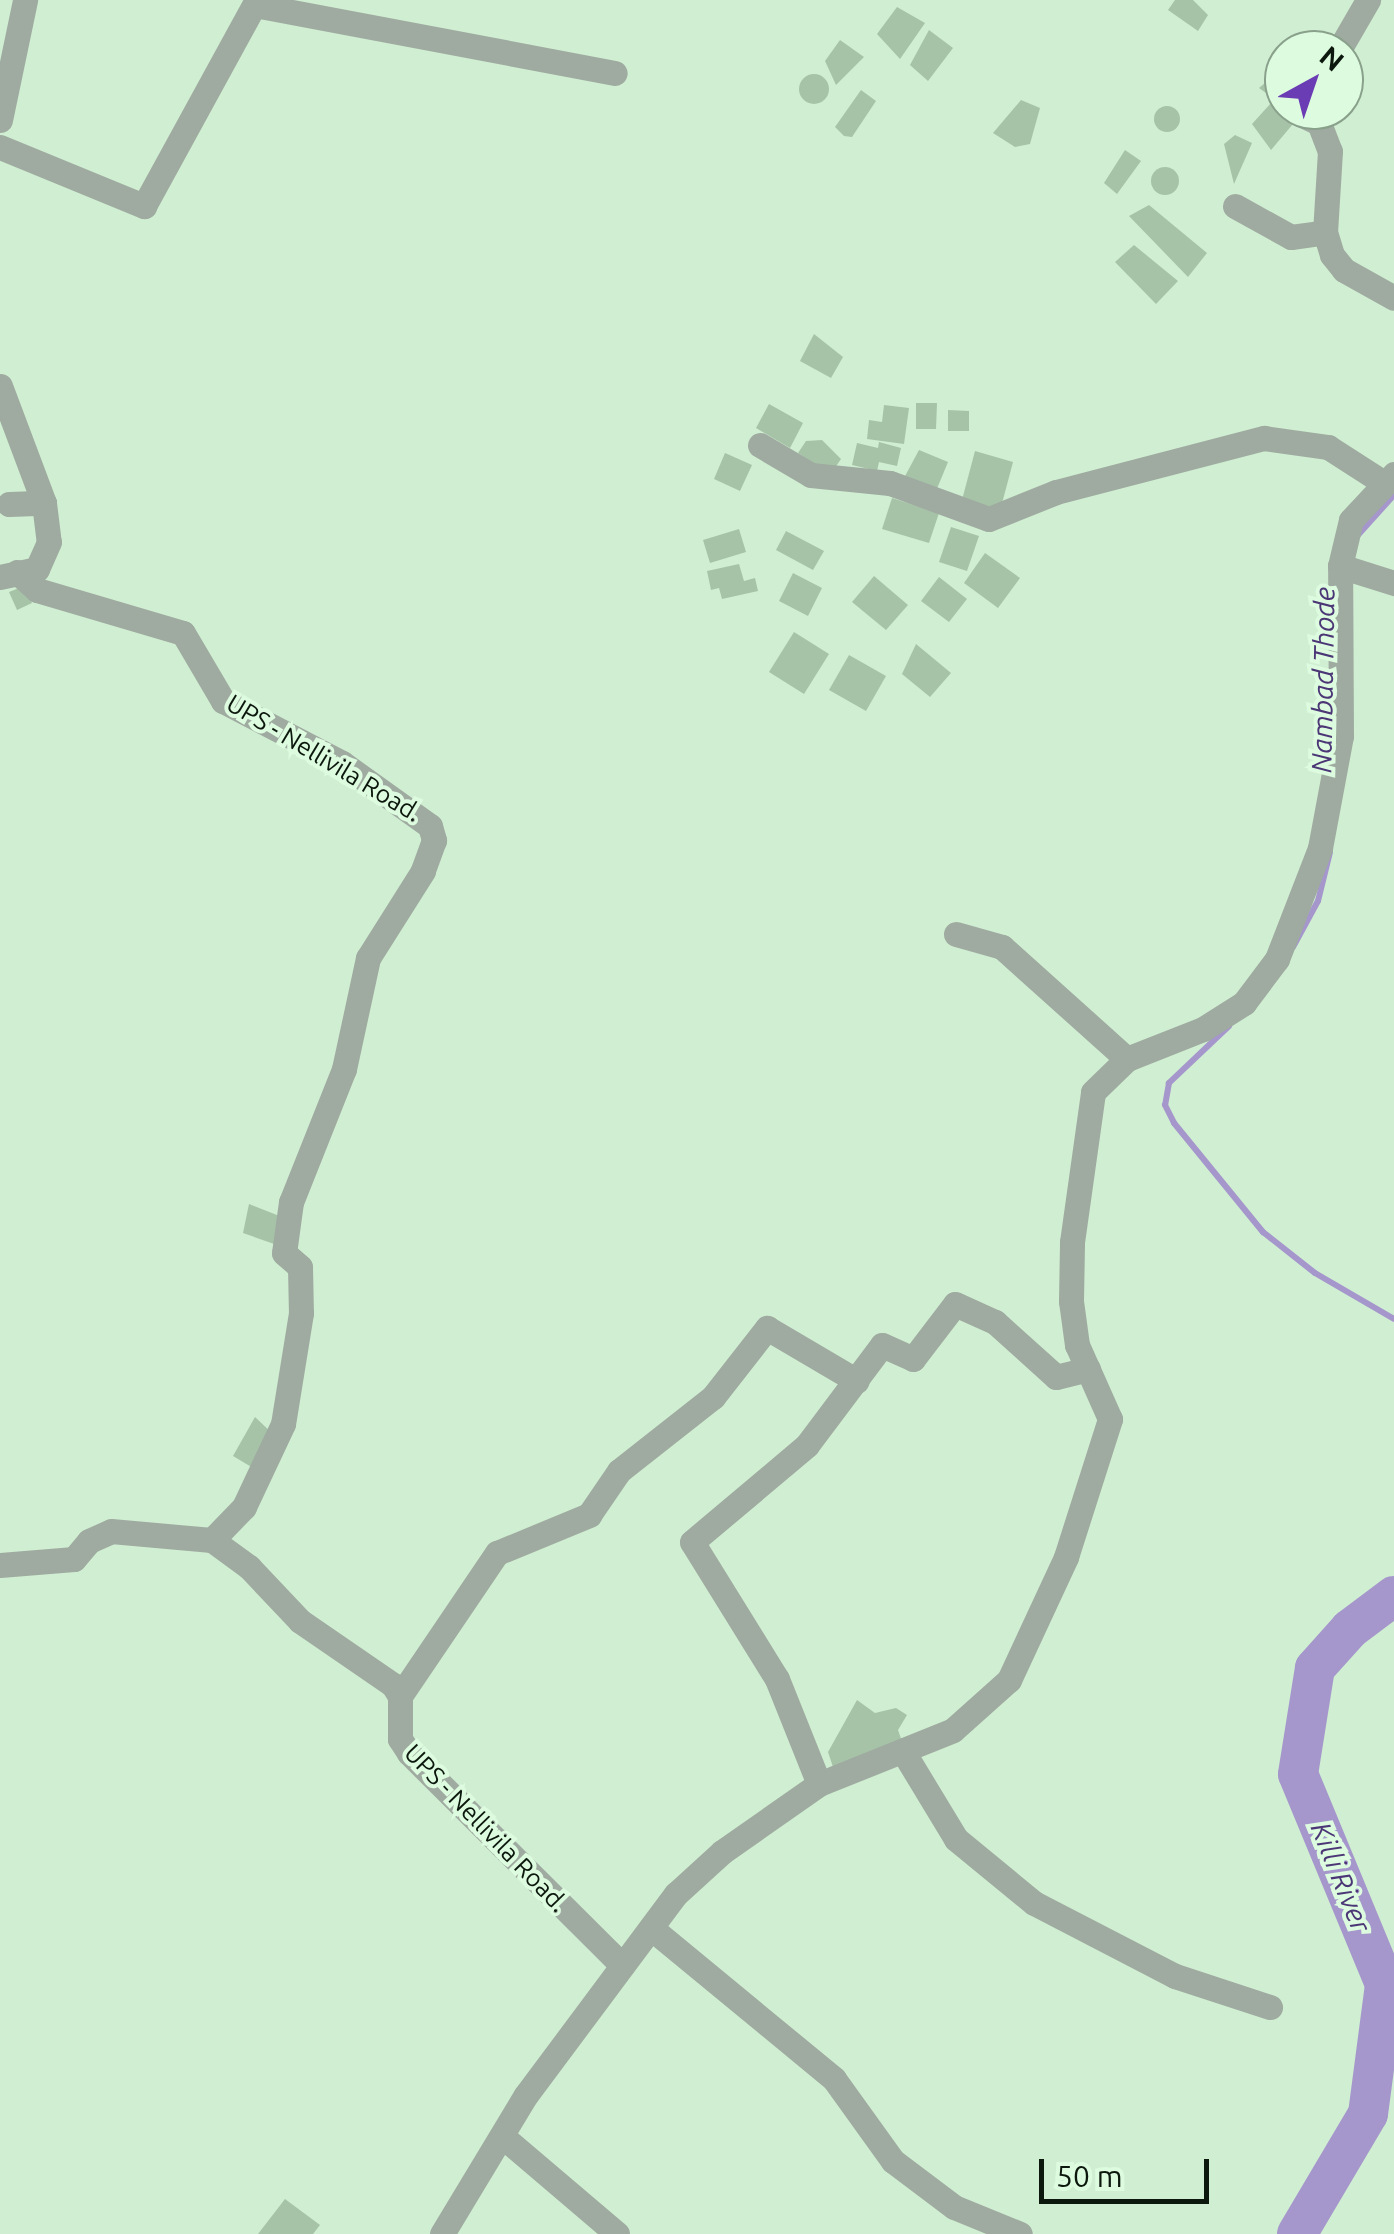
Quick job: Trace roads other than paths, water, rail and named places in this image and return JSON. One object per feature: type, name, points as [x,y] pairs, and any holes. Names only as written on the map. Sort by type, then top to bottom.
[{"type":"street","points":[[0,120],[26,0]]},
{"type":"street","points":[[1351,30],[1368,0]]},
{"type":"street","points":[[0,147],[144,206],[256,2],[615,73]]},
{"type":"street","points":[[1322,130],[1330,151],[1325,232],[1344,270],[1394,298]]},
{"type":"street","points":[[1235,206],[1291,237],[1325,232]]},
{"type":"street","points":[[0,386],[44,503],[49,542],[37,569],[8,575]]},
{"type":"street","points":[[442,2234],[502,2136],[622,1965],[722,1852],[819,1784],[904,1753],[953,1730],[1010,1680],[1044,1612],[1103,1454],[1110,1419],[1077,1345],[1071,1301],[1072,1242],[1093,1092],[1127,1060],[1203,1029],[1244,1003],[1277,959],[1303,906],[1341,736],[1345,567],[1351,520],[1389,479],[1328,447],[1264,438],[1056,492],[989,519],[890,484],[811,474],[760,445]]},
{"type":"street","points":[[9,504],[44,503]]},
{"type":"street","points":[[1345,567],[1394,582]]},
{"type":"street","name":"UPS - Nellivila Road.","points":[[8,575],[37,590],[183,633],[222,701],[391,793],[426,818],[434,840],[423,870],[368,958],[344,1069],[291,1202],[284,1254],[300,1266],[301,1314],[283,1424],[244,1507],[212,1540]]},
{"type":"street","points":[[956,934],[1002,947],[1127,1060]]},
{"type":"street","points":[[819,1784],[777,1679],[692,1542],[806,1444],[882,1346],[913,1359],[955,1304],[995,1322],[1056,1377],[1088,1369]]},
{"type":"street","points":[[0,1565],[74,1559],[90,1540],[111,1531],[212,1540],[248,1567],[300,1621],[379,1674],[400,1696],[496,1553],[589,1515],[619,1471],[713,1397],[767,1328],[856,1382]]},
{"type":"street","name":"UPS - Nellivila Road.","points":[[400,1696],[400,1739],[408,1752],[622,1965]]},
{"type":"street","points":[[904,1753],[956,1840],[1034,1903],[1175,1976],[1270,2007]]},
{"type":"street","points":[[651,1928],[834,2080],[893,2162],[954,2207],[1008,2233]]},
{"type":"street","points":[[502,2136],[618,2234]]},
{"type":"waterway","name":"Nambad Thode","points":[[1358,535],[1394,495]]},
{"type":"waterway","name":"Nambad Thode","points":[[1293,947],[1318,901],[1330,852]]},
{"type":"waterway","name":"Nambad Thode","points":[[1229,1026],[1169,1083],[1165,1105],[1174,1123],[1263,1232],[1315,1273],[1394,1319]]},
{"type":"waterway","name":"Killi River","points":[[1297,2234],[1368,2114],[1385,1984],[1298,1774],[1315,1668],[1350,1629],[1394,1596]]}]
